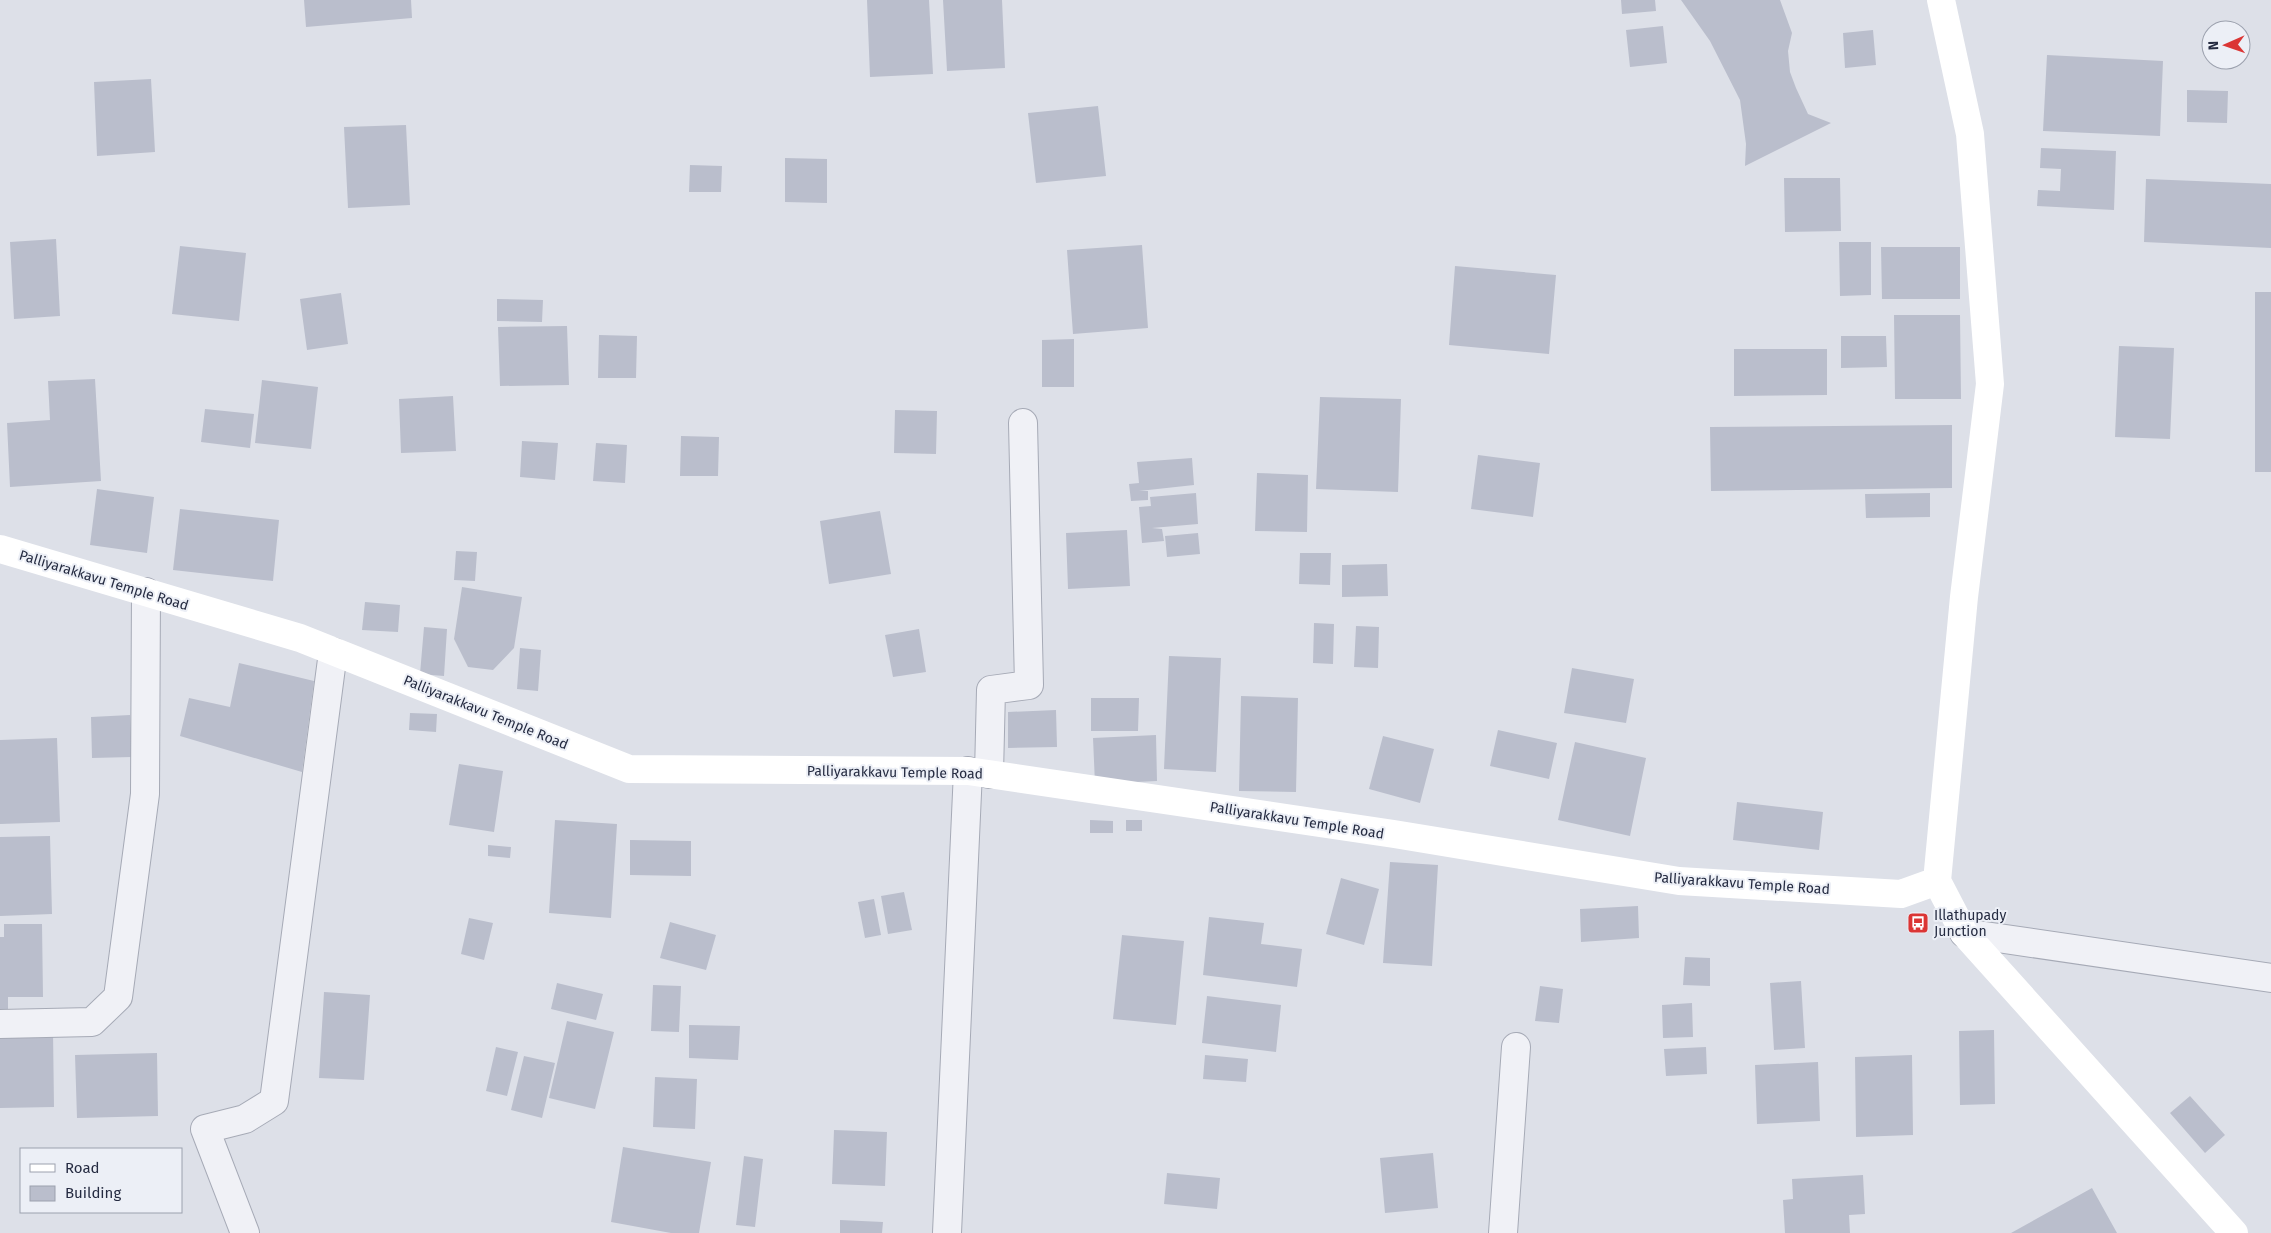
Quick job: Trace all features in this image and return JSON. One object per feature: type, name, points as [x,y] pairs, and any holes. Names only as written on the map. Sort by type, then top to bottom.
[{"type":"street","points":[[1941,0],[1970,134],[1990,384],[1964,597],[1937,881],[1964,933],[2234,1233]]},
{"type":"street","points":[[947,1233],[978,772],[991,690],[1029,685],[1023,423]]},
{"type":"street","name":"Palliyarakkavu Temple Road","points":[[0,549],[300,638],[629,769],[978,772],[1394,834],[1679,881],[1901,894],[1937,881]]},
{"type":"street","points":[[0,1024],[92,1022],[118,998],[145,794],[146,592]]},
{"type":"street","points":[[245,1233],[204,1129],[245,1119],[274,1101],[332,652]]},
{"type":"street","points":[[1964,933],[2271,978]]},
{"type":"street","points":[[1504,1233],[1516,1047]]},
{"type":"building","points":[[304,0],[411,0],[412,18],[306,27]]},
{"type":"building","points":[[867,0],[929,0],[933,74],[870,77]]},
{"type":"building","points":[[943,0],[1002,0],[1005,68],[947,71]]},
{"type":"building","points":[[1621,0],[1655,0],[1656,11],[1622,14]]},
{"type":"building","points":[[1681,0],[1780,0],[1792,33],[1788,51],[1790,72],[1796,88],[1808,114],[1831,123],[1745,166],[1746,144],[1740,100],[1710,41]]},
{"type":"building","points":[[1663,26],[1667,63],[1630,67],[1626,30]]},
{"type":"building","points":[[1873,30],[1876,65],[1845,68],[1843,33]]},
{"type":"building","points":[[2047,55],[2163,61],[2160,136],[2043,131]]},
{"type":"building","points":[[151,79],[155,152],[97,156],[94,82]]},
{"type":"building","points":[[2187,90],[2228,91],[2227,123],[2187,122]]},
{"type":"building","points":[[1098,106],[1106,176],[1036,183],[1028,113]]},
{"type":"building","points":[[406,125],[410,205],[348,208],[344,127]]},
{"type":"building","points":[[2041,148],[2116,151],[2114,210],[2037,206],[2038,190],[2060,191],[2061,169],[2040,168]]},
{"type":"building","points":[[785,158],[827,159],[827,203],[785,202]]},
{"type":"building","points":[[690,165],[722,166],[721,192],[689,192]]},
{"type":"building","points":[[1784,178],[1840,178],[1841,231],[1785,232]]},
{"type":"building","points":[[2146,179],[2271,184],[2271,248],[2144,242]]},
{"type":"building","points":[[56,239],[60,316],[14,319],[10,242]]},
{"type":"building","points":[[1839,242],[1871,242],[1871,295],[1840,296]]},
{"type":"building","points":[[1142,245],[1148,328],[1073,334],[1067,250]]},
{"type":"building","points":[[180,246],[246,253],[239,321],[172,314]]},
{"type":"building","points":[[1881,247],[1960,247],[1960,299],[1882,299]]},
{"type":"building","points":[[1455,266],[1556,275],[1549,354],[1449,345]]},
{"type":"building","points":[[2255,292],[2271,292],[2271,472],[2255,472]]},
{"type":"building","points":[[341,293],[348,344],[307,350],[300,299]]},
{"type":"building","points":[[497,299],[543,300],[542,322],[497,321]]},
{"type":"building","points":[[1894,315],[1960,315],[1961,399],[1895,399]]},
{"type":"building","points":[[567,326],[569,385],[500,386],[498,327]]},
{"type":"building","points":[[599,335],[637,336],[636,378],[598,378]]},
{"type":"building","points":[[1841,336],[1886,336],[1887,367],[1841,368]]},
{"type":"building","points":[[1074,339],[1074,387],[1042,387],[1042,340]]},
{"type":"building","points":[[2119,346],[2174,348],[2170,439],[2115,437]]},
{"type":"building","points":[[1734,349],[1827,349],[1827,395],[1734,396]]},
{"type":"building","points":[[95,379],[101,481],[10,487],[7,423],[50,420],[48,381]]},
{"type":"building","points":[[262,380],[318,387],[311,449],[255,443]]},
{"type":"building","points":[[453,396],[456,451],[401,453],[399,399]]},
{"type":"building","points":[[1320,397],[1401,399],[1398,492],[1316,489]]},
{"type":"building","points":[[205,409],[254,414],[250,448],[201,442]]},
{"type":"building","points":[[895,410],[937,411],[936,454],[894,453]]},
{"type":"building","points":[[1952,425],[1952,488],[1711,491],[1710,427]]},
{"type":"building","points":[[681,436],[719,437],[718,476],[680,476]]},
{"type":"building","points":[[522,441],[558,443],[555,480],[520,477]]},
{"type":"building","points":[[596,443],[627,445],[625,483],[593,481]]},
{"type":"building","points":[[1478,455],[1540,463],[1533,517],[1471,509]]},
{"type":"building","points":[[1192,458],[1194,485],[1139,491],[1148,491],[1148,500],[1131,501],[1129,484],[1139,483],[1137,462]]},
{"type":"building","points":[[1257,473],[1308,475],[1307,532],[1255,531]]},
{"type":"building","points":[[97,489],[154,497],[147,553],[90,545]]},
{"type":"building","points":[[1196,493],[1198,524],[1152,528],[1162,529],[1164,541],[1142,543],[1139,507],[1151,506],[1150,497]]},
{"type":"building","points":[[1930,493],[1930,517],[1866,518],[1865,494]]},
{"type":"building","points":[[180,509],[279,520],[273,581],[173,570]]},
{"type":"building","points":[[880,511],[891,574],[829,584],[820,521]]},
{"type":"building","points":[[1127,530],[1130,586],[1068,589],[1066,533]]},
{"type":"building","points":[[1198,533],[1200,554],[1167,557],[1165,536]]},
{"type":"building","points":[[456,551],[477,552],[475,581],[454,580]]},
{"type":"building","points":[[1300,553],[1331,553],[1330,585],[1299,584]]},
{"type":"building","points":[[1387,564],[1388,596],[1342,597],[1342,565]]},
{"type":"building","points":[[462,587],[522,597],[514,648],[493,670],[468,667],[454,639]]},
{"type":"building","points":[[365,602],[400,605],[398,632],[362,630]]},
{"type":"building","points":[[1314,623],[1334,624],[1333,664],[1313,663]]},
{"type":"building","points":[[1356,626],[1379,627],[1378,668],[1354,667]]},
{"type":"building","points":[[424,627],[447,629],[444,676],[420,674]]},
{"type":"building","points":[[919,629],[926,672],[893,677],[885,635]]},
{"type":"building","points":[[520,648],[541,650],[538,691],[517,689]]},
{"type":"building","points":[[1169,656],[1221,658],[1216,772],[1164,769]]},
{"type":"building","points":[[239,663],[314,681],[302,772],[180,736],[189,698],[230,707]]},
{"type":"building","points":[[1572,668],[1634,679],[1626,723],[1564,713]]},
{"type":"building","points":[[1241,696],[1298,698],[1296,792],[1239,791]]},
{"type":"building","points":[[1091,698],[1139,698],[1138,731],[1091,731]]},
{"type":"building","points":[[1056,710],[1057,747],[1008,748],[1008,712]]},
{"type":"building","points":[[410,713],[437,714],[436,732],[409,730]]},
{"type":"building","points":[[130,715],[132,757],[92,758],[91,717]]},
{"type":"building","points":[[1498,730],[1557,743],[1549,779],[1490,766]]},
{"type":"building","points":[[1156,735],[1157,781],[1095,784],[1093,738]]},
{"type":"building","points":[[1383,736],[1434,749],[1420,803],[1369,789]]},
{"type":"building","points":[[57,738],[60,822],[0,824],[0,740]]},
{"type":"building","points":[[1575,742],[1646,758],[1630,836],[1558,820]]},
{"type":"building","points":[[459,764],[503,771],[494,832],[449,825]]},
{"type":"building","points":[[1737,802],[1823,812],[1819,850],[1733,840]]},
{"type":"building","points":[[555,820],[617,824],[611,918],[549,913]]},
{"type":"building","points":[[1090,820],[1113,821],[1113,833],[1090,833]]},
{"type":"building","points":[[1126,820],[1142,820],[1142,831],[1126,831]]},
{"type":"building","points":[[50,836],[52,914],[0,916],[0,837]]},
{"type":"building","points":[[630,840],[691,841],[691,876],[630,875]]},
{"type":"building","points":[[488,845],[511,847],[510,858],[488,856]]},
{"type":"building","points":[[1390,862],[1438,865],[1432,966],[1383,963]]},
{"type":"building","points":[[1341,878],[1379,889],[1364,945],[1326,934]]},
{"type":"building","points":[[904,892],[912,930],[888,934],[881,896]]},
{"type":"building","points":[[874,899],[881,935],[865,938],[858,902]]},
{"type":"building","points":[[1638,906],[1639,938],[1581,942],[1580,909]]},
{"type":"building","points":[[1209,917],[1264,923],[1261,944],[1302,949],[1297,987],[1203,975]]},
{"type":"building","points":[[469,918],[493,923],[484,960],[461,954]]},
{"type":"building","points":[[670,922],[716,935],[706,970],[660,958]]},
{"type":"building","points":[[4,924],[42,924],[43,997],[8,997],[8,1016],[0,1016],[0,937],[4,937]]},
{"type":"building","points":[[1122,935],[1184,941],[1176,1025],[1113,1019]]},
{"type":"building","points":[[1685,957],[1710,958],[1710,986],[1683,985]]},
{"type":"building","points":[[1801,981],[1805,1048],[1774,1050],[1770,983]]},
{"type":"building","points":[[557,983],[603,994],[596,1020],[551,1009]]},
{"type":"building","points":[[653,985],[681,986],[679,1032],[651,1031]]},
{"type":"building","points":[[1540,986],[1563,989],[1559,1023],[1535,1021]]},
{"type":"building","points":[[324,992],[370,995],[364,1080],[319,1078]]},
{"type":"building","points":[[1207,996],[1281,1005],[1276,1052],[1202,1043]]},
{"type":"building","points":[[1692,1003],[1693,1037],[1663,1038],[1662,1005]]},
{"type":"building","points":[[567,1021],[614,1032],[595,1109],[549,1098]]},
{"type":"building","points":[[689,1025],[740,1026],[738,1060],[689,1058]]},
{"type":"building","points":[[1994,1030],[1995,1104],[1960,1105],[1959,1031]]},
{"type":"building","points":[[0,1031],[53,1031],[54,1107],[0,1108]]},
{"type":"building","points":[[496,1047],[518,1052],[507,1096],[486,1091]]},
{"type":"building","points":[[1706,1047],[1707,1074],[1666,1076],[1664,1049]]},
{"type":"building","points":[[157,1053],[158,1116],[77,1118],[75,1055]]},
{"type":"building","points":[[1205,1055],[1248,1059],[1246,1082],[1203,1079]]},
{"type":"building","points":[[1912,1055],[1913,1135],[1856,1137],[1855,1057]]},
{"type":"building","points":[[524,1056],[555,1063],[542,1118],[511,1110]]},
{"type":"building","points":[[1818,1062],[1820,1121],[1757,1124],[1755,1065]]},
{"type":"building","points":[[655,1077],[697,1079],[695,1129],[653,1127]]},
{"type":"building","points":[[2190,1096],[2225,1135],[2205,1153],[2170,1113]]},
{"type":"building","points":[[834,1130],[887,1132],[885,1186],[832,1184]]},
{"type":"building","points":[[623,1147],[711,1162],[699,1233],[671,1233],[611,1222]]},
{"type":"building","points":[[1433,1153],[1438,1208],[1385,1213],[1380,1158]]},
{"type":"building","points":[[744,1156],[763,1159],[755,1227],[736,1225]]},
{"type":"building","points":[[1167,1173],[1220,1178],[1217,1209],[1164,1204]]},
{"type":"building","points":[[1863,1175],[1865,1214],[1849,1215],[1850,1233],[1785,1233],[1783,1200],[1793,1199],[1792,1179]]},
{"type":"building","points":[[2092,1188],[2117,1233],[2011,1233]]},
{"type":"building","points":[[840,1220],[883,1222],[882,1233],[840,1233]]},
{"type":"place","name":"Illathupady Junction","points":[[1918,923]]}]
